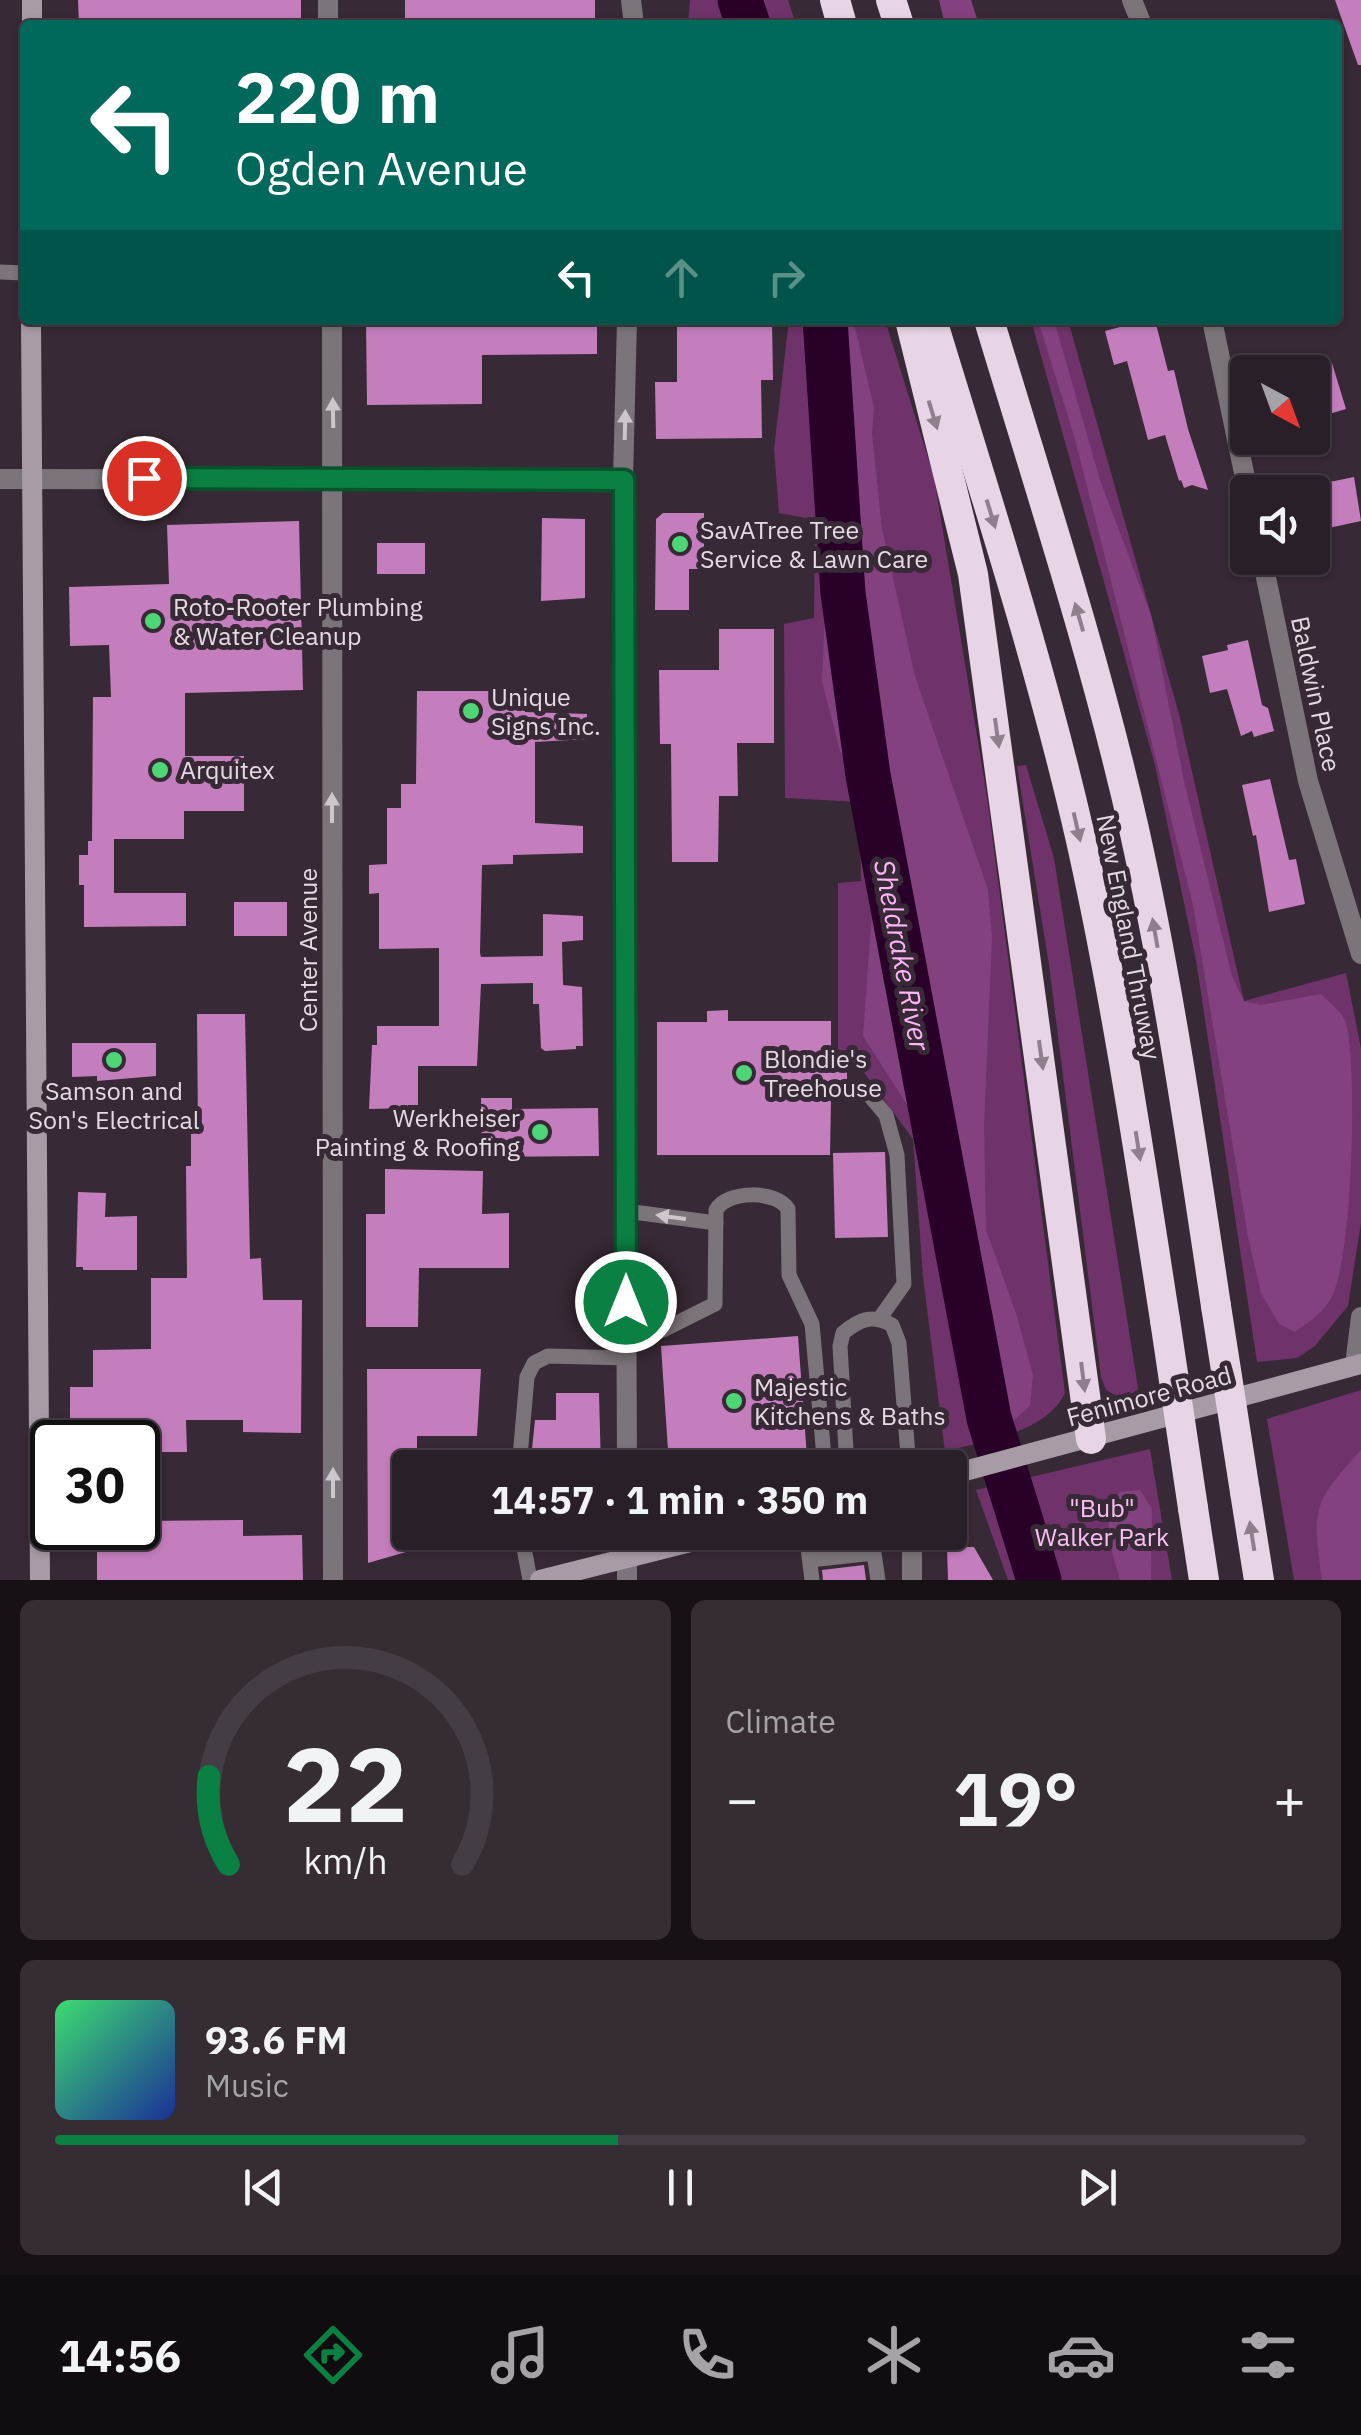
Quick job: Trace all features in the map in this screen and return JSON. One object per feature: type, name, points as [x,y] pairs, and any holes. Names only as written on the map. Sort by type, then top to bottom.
[{"type":"highway","points":[[911,325],[974,574],[1091,1439]]},
{"type":"highway","name":"New England Thruway","points":[[934,325],[1037,667],[1080,836],[1117,1019],[1204,1580]]},
{"type":"highway","name":"New England Thruway","points":[[991,325],[1083,631],[1129,809],[1169,1009],[1258,1580]]},
{"type":"street","points":[[31,325],[40,1580]]},
{"type":"street","name":"Center Avenue","points":[[332,325],[333,1580]]},
{"type":"street","points":[[627,325],[627,1450]]},
{"type":"street","points":[[1213,325],[1244,475]]},
{"type":"street","points":[[0,479],[624,480]]},
{"type":"street","name":"Baldwin Place","points":[[1266,575],[1308,781],[1361,954]]},
{"type":"street","points":[[1358,1364],[1361,1317]]},
{"type":"street","name":"Fenimore Road","points":[[967,1470],[1358,1364]]},
{"type":"street","points":[[540,1580],[627,1569],[680,1550]]},
{"type":"street","points":[[910,1580],[911,1550]]},
{"type":"lane","points":[[864,1089],[886,1115],[897,1155],[904,1284],[880,1318]]},
{"type":"lane","points":[[626,1332],[663,1330],[715,1304],[716,1223],[720,1203],[729,1197],[774,1196],[788,1209],[789,1275],[812,1324],[823,1450]]},
{"type":"lane","points":[[626,1211],[716,1223]]},
{"type":"lane","points":[[846,1450],[840,1346],[843,1332],[860,1319],[880,1318],[892,1324],[898,1343],[907,1450]]},
{"type":"lane","points":[[521,1450],[527,1377],[534,1362],[548,1356],[626,1358]]},
{"type":"lane","points":[[524,1550],[530,1580]]},
{"type":"lane","points":[[809,1550],[812,1580]]},
{"type":"lane","points":[[810,1560],[874,1552],[878,1580]]},
{"type":"green space","points":[[690,0],[788,0],[794,20],[688,20]]},
{"type":"green space","points":[[787,325],[887,325],[934,477],[987,796],[1065,1393],[1044,1418],[1029,1426],[952,1450],[945,1450],[923,1277],[913,1139],[862,1070],[838,1059],[838,883],[861,881],[859,802],[785,798],[784,624],[814,618],[815,520],[779,513],[774,449]]},
{"type":"green space","points":[[1032,325],[1069,325],[1179,714],[1244,1001],[1346,973],[1361,1048],[1361,1223],[1348,1306],[1315,1346],[1297,1358],[1257,1362],[1196,960],[1155,765]]},
{"type":"green space","points":[[1026,765],[1054,858],[1139,1394],[1122,1399],[1106,1390],[1101,1377],[1049,965],[1017,766]]},
{"type":"green space","points":[[1361,1390],[1361,1580],[1294,1580],[1267,1419]]},
{"type":"green space","name":"\"Bub\" Walker Park","points":[[1150,1449],[1172,1580],[1008,1580],[976,1490]]},
{"type":"shaded area","points":[[719,0],[765,0],[768,20],[727,20]]},
{"type":"shaded area","points":[[939,0],[971,0],[977,20],[944,20]]},
{"type":"shaded area","points":[[802,325],[854,325],[874,407],[872,434],[882,529],[915,676],[988,890],[992,938],[984,1126],[986,1230],[1033,1375],[1030,1406],[1010,1424],[966,1400],[922,1128],[863,1036],[874,884],[871,813],[840,751],[822,682],[829,524],[814,496]]},
{"type":"shaded area","points":[[1040,325],[1055,325],[1100,480],[1151,615],[1184,781],[1232,976],[1244,1001],[1261,1005],[1321,994],[1346,1023],[1352,1079],[1351,1160],[1340,1272],[1326,1306],[1295,1332],[1279,1324],[1261,1293],[1248,1237],[1193,905],[1075,439]]},
{"type":"shaded area","points":[[1361,1450],[1361,1580],[1322,1580],[1317,1537],[1319,1508],[1333,1483]]},
{"type":"shaded area","points":[[1140,1490],[1152,1509],[1151,1580],[1120,1580],[1109,1535],[1110,1513],[1120,1492]]},
{"type":"building","points":[[78,0],[301,0],[301,20],[79,20]]},
{"type":"building","points":[[405,0],[595,0],[595,20],[405,20]]},
{"type":"building","points":[[1335,0],[1361,0],[1361,65],[1358,65]]},
{"type":"building","points":[[366,325],[597,325],[597,354],[482,355],[482,404],[367,405]]},
{"type":"building","points":[[677,325],[772,325],[773,380],[761,380],[762,438],[656,439],[655,382],[677,382]]},
{"type":"building","points":[[1127,325],[1156,325],[1168,371],[1174,370],[1208,490],[1192,485],[1184,488],[1165,435],[1148,440],[1127,361],[1114,365],[1105,331]]},
{"type":"building","points":[[1330,364],[1346,409],[1330,414]]},
{"type":"building","points":[[1354,477],[1361,521],[1330,528],[1330,482]]},
{"type":"building","name":"SavATree Tree Service & Lawn Care","points":[[663,513],[704,513],[704,569],[689,569],[689,610],[655,610],[656,519]]},
{"type":"building","points":[[542,518],[585,519],[585,598],[541,601]]},
{"type":"building","points":[[299,521],[303,690],[185,693],[185,756],[244,756],[244,811],[184,811],[184,839],[114,839],[114,893],[186,893],[186,926],[84,927],[79,855],[88,855],[88,841],[92,841],[93,697],[111,697],[109,645],[70,646],[69,587],[169,584],[167,525]]},
{"type":"building","points":[[377,543],[425,543],[425,574],[377,574]]},
{"type":"building","points":[[719,629],[774,629],[774,743],[737,743],[738,796],[719,796],[718,862],[672,862],[671,744],[660,744],[659,670],[719,670]]},
{"type":"building","points":[[1248,640],[1262,705],[1268,708],[1274,731],[1254,737],[1252,731],[1241,736],[1227,689],[1210,693],[1202,656]]},
{"type":"building","points":[[417,691],[525,691],[525,712],[587,714],[587,739],[535,742],[535,823],[583,826],[583,853],[513,855],[513,864],[482,865],[480,953],[481,957],[543,956],[543,914],[583,916],[583,940],[562,942],[563,985],[582,987],[583,1046],[545,1051],[541,1048],[539,1004],[533,1004],[533,983],[481,984],[477,1066],[418,1066],[418,1105],[369,1109],[372,1045],[377,1045],[377,1026],[439,1026],[439,948],[379,949],[379,893],[369,894],[369,865],[387,864],[387,808],[401,808],[401,784],[416,784]]},
{"type":"building","points":[[1270,779],[1289,860],[1296,859],[1305,904],[1269,912],[1256,835],[1253,836],[1242,785]]},
{"type":"building","points":[[234,902],[287,902],[287,936],[234,936]]},
{"type":"building","name":"Blondie's Treehouse","points":[[728,1010],[728,1021],[831,1021],[831,1067],[847,1067],[847,1099],[831,1099],[830,1155],[657,1155],[657,1022],[707,1022],[707,1011]]},
{"type":"building","points":[[197,1014],[245,1014],[250,1259],[261,1258],[263,1300],[302,1300],[301,1433],[243,1432],[243,1420],[186,1420],[187,1452],[160,1452],[160,1420],[70,1420],[70,1387],[93,1387],[93,1350],[151,1349],[151,1278],[187,1278],[186,1166],[191,1166],[191,1132],[198,1132]]},
{"type":"building","name":"Samson and Son's Electrical","points":[[72,1043],[156,1043],[156,1076],[97,1081],[97,1076],[72,1077]]},
{"type":"building","name":"Werkheiser Painting & Roofing","points":[[481,1098],[512,1098],[512,1109],[598,1108],[599,1156],[482,1157]]},
{"type":"building","points":[[885,1152],[888,1237],[835,1238],[833,1153]]},
{"type":"building","points":[[385,1169],[483,1171],[482,1214],[509,1213],[509,1268],[419,1268],[418,1327],[366,1327],[366,1214],[385,1214]]},
{"type":"building","points":[[78,1192],[106,1193],[105,1217],[137,1216],[137,1270],[76,1267]]},
{"type":"building","name":"Majestic Kitchens & Baths","points":[[798,1336],[806,1450],[668,1450],[661,1346]]},
{"type":"building","points":[[367,1369],[481,1369],[477,1436],[417,1436],[417,1450],[392,1450],[392,1550],[421,1550],[368,1563]]},
{"type":"building","points":[[556,1393],[599,1393],[601,1450],[532,1450],[535,1420],[556,1420]]},
{"type":"building","points":[[243,1520],[243,1536],[302,1535],[303,1580],[97,1580],[97,1550],[160,1550],[160,1521]]},
{"type":"building","points":[[974,1547],[993,1580],[948,1580],[947,1550]]},
{"type":"building","points":[[864,1565],[866,1580],[823,1580],[822,1570]]},
{"type":"waterway","name":"Sheldrake River","points":[[740,0],[746,20]]},
{"type":"waterway","name":"Sheldrake River","points":[[825,325],[843,593],[868,775],[989,1418],[1039,1580]]},
{"type":"place","name":"SavATree Tree Service & Lawn Care","points":[[680,544]]},
{"type":"place","name":"Roto-Rooter Plumbing & Water Cleanup","points":[[153,621]]},
{"type":"place","name":"Unique Signs Inc.","points":[[471,711]]},
{"type":"place","name":"Arquitex","points":[[160,770]]},
{"type":"place","name":"Samson and Son's Electrical","points":[[114,1060]]},
{"type":"place","name":"Blondie's Treehouse","points":[[744,1073]]},
{"type":"place","name":"Werkheiser Painting & Roofing","points":[[540,1132]]},
{"type":"place","name":"Majestic Kitchens & Baths","points":[[734,1401]]},
{"type":"route","points":[[144,478],[624,480],[626,1302]]}]
